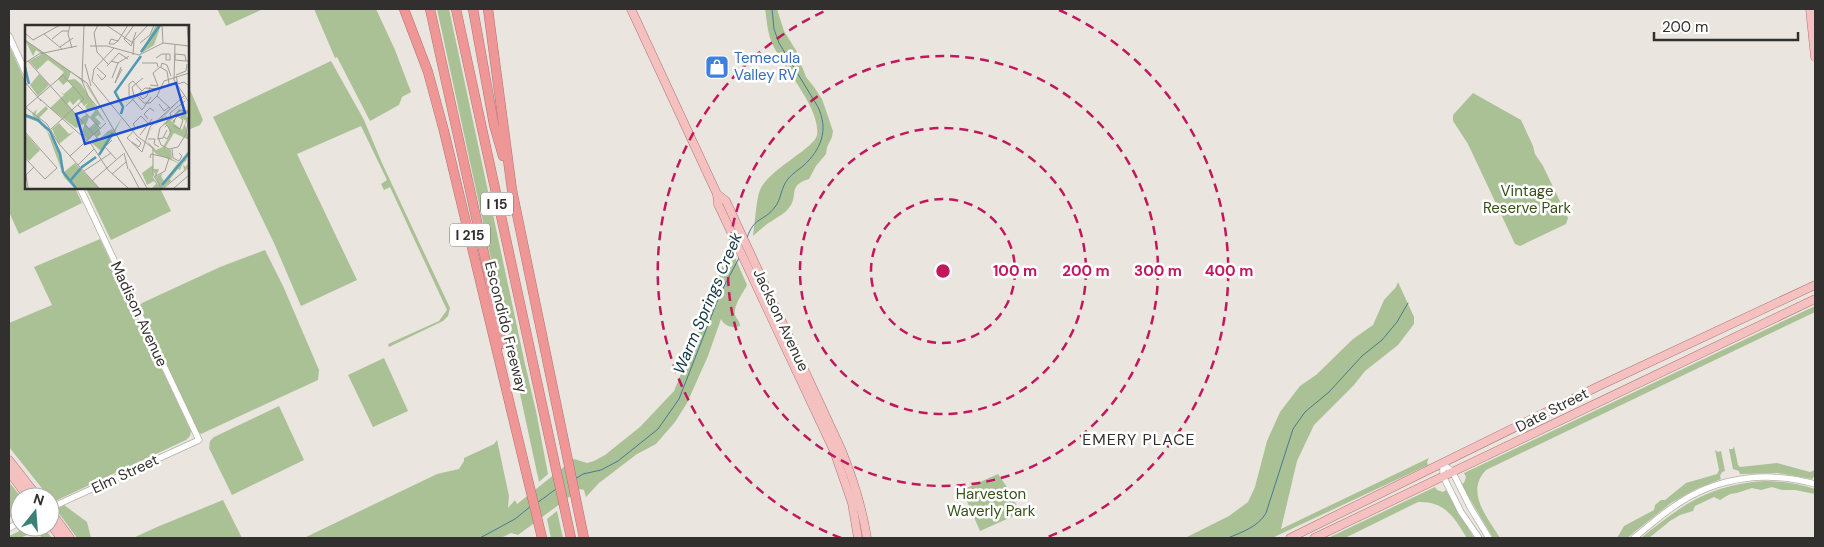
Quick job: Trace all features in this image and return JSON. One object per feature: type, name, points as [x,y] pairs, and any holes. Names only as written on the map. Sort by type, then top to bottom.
[{"type":"highway","name":"Escondido Freeway","points":[[404,9],[428,72],[444,131],[542,536]]},
{"type":"highway","name":"I 15","points":[[430,9],[487,267],[526,464]]},
{"type":"highway","name":"Escondido Freeway","points":[[456,9],[571,538]]},
{"type":"highway","points":[[473,9],[494,125],[512,190],[584,538]]},
{"type":"highway","points":[[488,9],[512,190]]},
{"type":"main road","name":"Jackson Avenue","points":[[631,9],[717,194],[726,201],[737,235],[838,450]]},
{"type":"main road","points":[[1810,9],[1815,57]]},
{"type":"main road","name":"Date Street","points":[[1290,538],[1444,464],[1599,386],[1815,285]]},
{"type":"main road","name":"Date Street","points":[[1314,538],[1815,299]]},
{"type":"main road","points":[[838,450],[852,503],[858,538]]},
{"type":"main road","points":[[838,450],[858,494],[867,538]]},
{"type":"main road","points":[[9,460],[30,487]]},
{"type":"main road","points":[[9,472],[20,487]]},
{"type":"main road","points":[[60,524],[70,538]]},
{"type":"street","points":[[9,36],[25,71]]},
{"type":"street","name":"Madison Avenue","points":[[80,189],[199,440]]},
{"type":"street","name":"Elm Street","points":[[60,505],[199,440]]},
{"type":"street","points":[[1444,464],[1452,471],[1470,507],[1489,538]]},
{"type":"street","points":[[1444,464],[1442,476],[1479,538]]},
{"type":"street","points":[[1634,538],[1679,503],[1692,495],[1724,482],[1750,477],[1773,477],[1815,484]]},
{"type":"green space","points":[[217,9],[263,9],[226,26]]},
{"type":"green space","points":[[314,9],[376,9],[395,50],[411,92],[402,97],[399,105],[370,121],[337,57],[335,58]]},
{"type":"green space","points":[[437,9],[449,9],[536,411],[548,474],[539,482]]},
{"type":"green space","points":[[765,9],[777,9],[784,31],[797,52],[806,77],[822,99],[833,131],[826,154],[816,166],[809,179],[795,188],[793,200],[788,209],[753,236],[759,194],[765,182],[772,174],[809,146],[817,135],[817,124],[807,100],[772,43]]},
{"type":"green space","points":[[9,45],[25,81],[25,189],[75,189],[82,203],[19,234],[9,212]]},
{"type":"green space","points":[[331,61],[364,120],[382,163],[450,308],[448,316],[443,321],[389,347],[388,344],[439,321],[447,310],[390,187],[384,190],[381,184],[387,180],[361,126],[297,154],[357,280],[301,306],[274,243],[213,117]]},
{"type":"green space","points":[[189,87],[203,120],[200,125],[189,130]]},
{"type":"green space","name":"Vintage Reserve Park","points":[[1473,93],[1521,120],[1535,154],[1543,166],[1568,218],[1566,224],[1520,246],[1515,244],[1468,144],[1453,121],[1453,115]]},
{"type":"green space","points":[[86,189],[160,189],[171,211],[111,240]]},
{"type":"green space","points":[[100,239],[191,431],[190,436],[186,440],[60,499],[60,487],[41,487],[9,447],[9,323],[52,305],[34,267]]},
{"type":"green space","points":[[730,246],[747,285],[735,311],[740,326],[729,326],[721,319],[708,356],[687,403],[675,422],[656,444],[637,454],[599,483],[586,497],[584,490],[580,489],[518,535],[511,533],[501,538],[304,538],[437,474],[459,469],[464,458],[494,444],[497,440],[509,496],[508,508],[515,500],[517,504],[574,459],[587,463],[605,455],[640,427],[674,391]]},
{"type":"green space","points":[[265,250],[283,286],[319,370],[318,380],[201,434],[197,431],[139,307],[142,303],[220,267]]},
{"type":"green space","points":[[1398,282],[1414,317],[1414,324],[1398,345],[1365,371],[1354,385],[1314,425],[1297,461],[1281,529],[1429,458],[1428,465],[1272,538],[1185,538],[1229,516],[1248,502],[1255,487],[1267,441],[1280,412],[1300,386],[1316,375],[1353,339],[1373,325],[1384,300]]},
{"type":"green space","points":[[1815,306],[1815,312],[1486,470],[1480,478],[1478,496],[1484,513],[1500,538],[1493,538],[1461,484],[1464,483],[1466,477],[1464,473]]},
{"type":"green space","points":[[384,358],[408,411],[373,427],[348,375]]},
{"type":"green space","points":[[279,406],[304,460],[232,495],[209,448],[210,441],[214,437]]},
{"type":"green space","points":[[1734,446],[1740,467],[1777,463],[1810,472],[1815,470],[1815,475],[1812,479],[1778,473],[1740,474],[1739,471],[1733,469],[1729,449],[1733,449]]},
{"type":"green space","points":[[1715,450],[1721,451],[1725,471],[1720,476],[1721,479],[1696,489],[1671,503],[1627,538],[1617,538],[1624,526],[1654,510],[1655,505],[1661,500],[1665,500],[1686,483],[1717,474],[1719,470]]},
{"type":"green space","name":"Harveston Waverly Park","points":[[998,474],[1009,490],[1020,513],[980,531],[962,490]]},
{"type":"green space","points":[[1765,481],[1784,482],[1809,487],[1815,489],[1815,494],[1772,487],[1761,490],[1752,488],[1730,494],[1720,500],[1714,497],[1695,506],[1693,511],[1680,515],[1670,521],[1649,538],[1641,538],[1670,515],[1698,498],[1728,487]]},
{"type":"green space","points":[[9,482],[13,487],[10,487],[9,518]]},
{"type":"green space","points":[[1435,487],[1443,492],[1446,490],[1474,538],[1467,538],[1448,512],[1436,504],[1418,502],[1345,538],[1328,538]]},
{"type":"green space","points":[[223,500],[242,538],[133,538],[157,527]]},
{"type":"green space","points":[[64,505],[87,522],[91,538],[77,538],[60,515],[60,507]]},
{"type":"green space","points":[[557,511],[563,538],[551,538],[547,519]]},
{"type":"waterway","name":"Warm Springs Creek","points":[[747,238],[756,222],[775,207],[788,179],[809,160],[819,146],[823,132],[823,124],[818,107],[779,43],[774,29],[772,9]]},
{"type":"waterway","name":"Warm Springs Creek","points":[[575,479],[583,474],[601,470],[618,461],[658,429],[679,399],[720,294],[739,258]]},
{"type":"waterway","points":[[1228,538],[1244,531],[1263,518],[1293,429],[1305,412],[1329,392],[1362,356],[1382,340],[1397,322],[1408,303]]},
{"type":"waterway","name":"Warm Springs Creek","points":[[537,503],[556,489]]},
{"type":"waterway","name":"Warm Springs Creek","points":[[480,538],[515,519],[531,506]]},
{"type":"place","name":"Temecula Valley RV","points":[[717,67]]},
{"type":"district","name":"EMERY PLACE","points":[[1139,439]]}]
